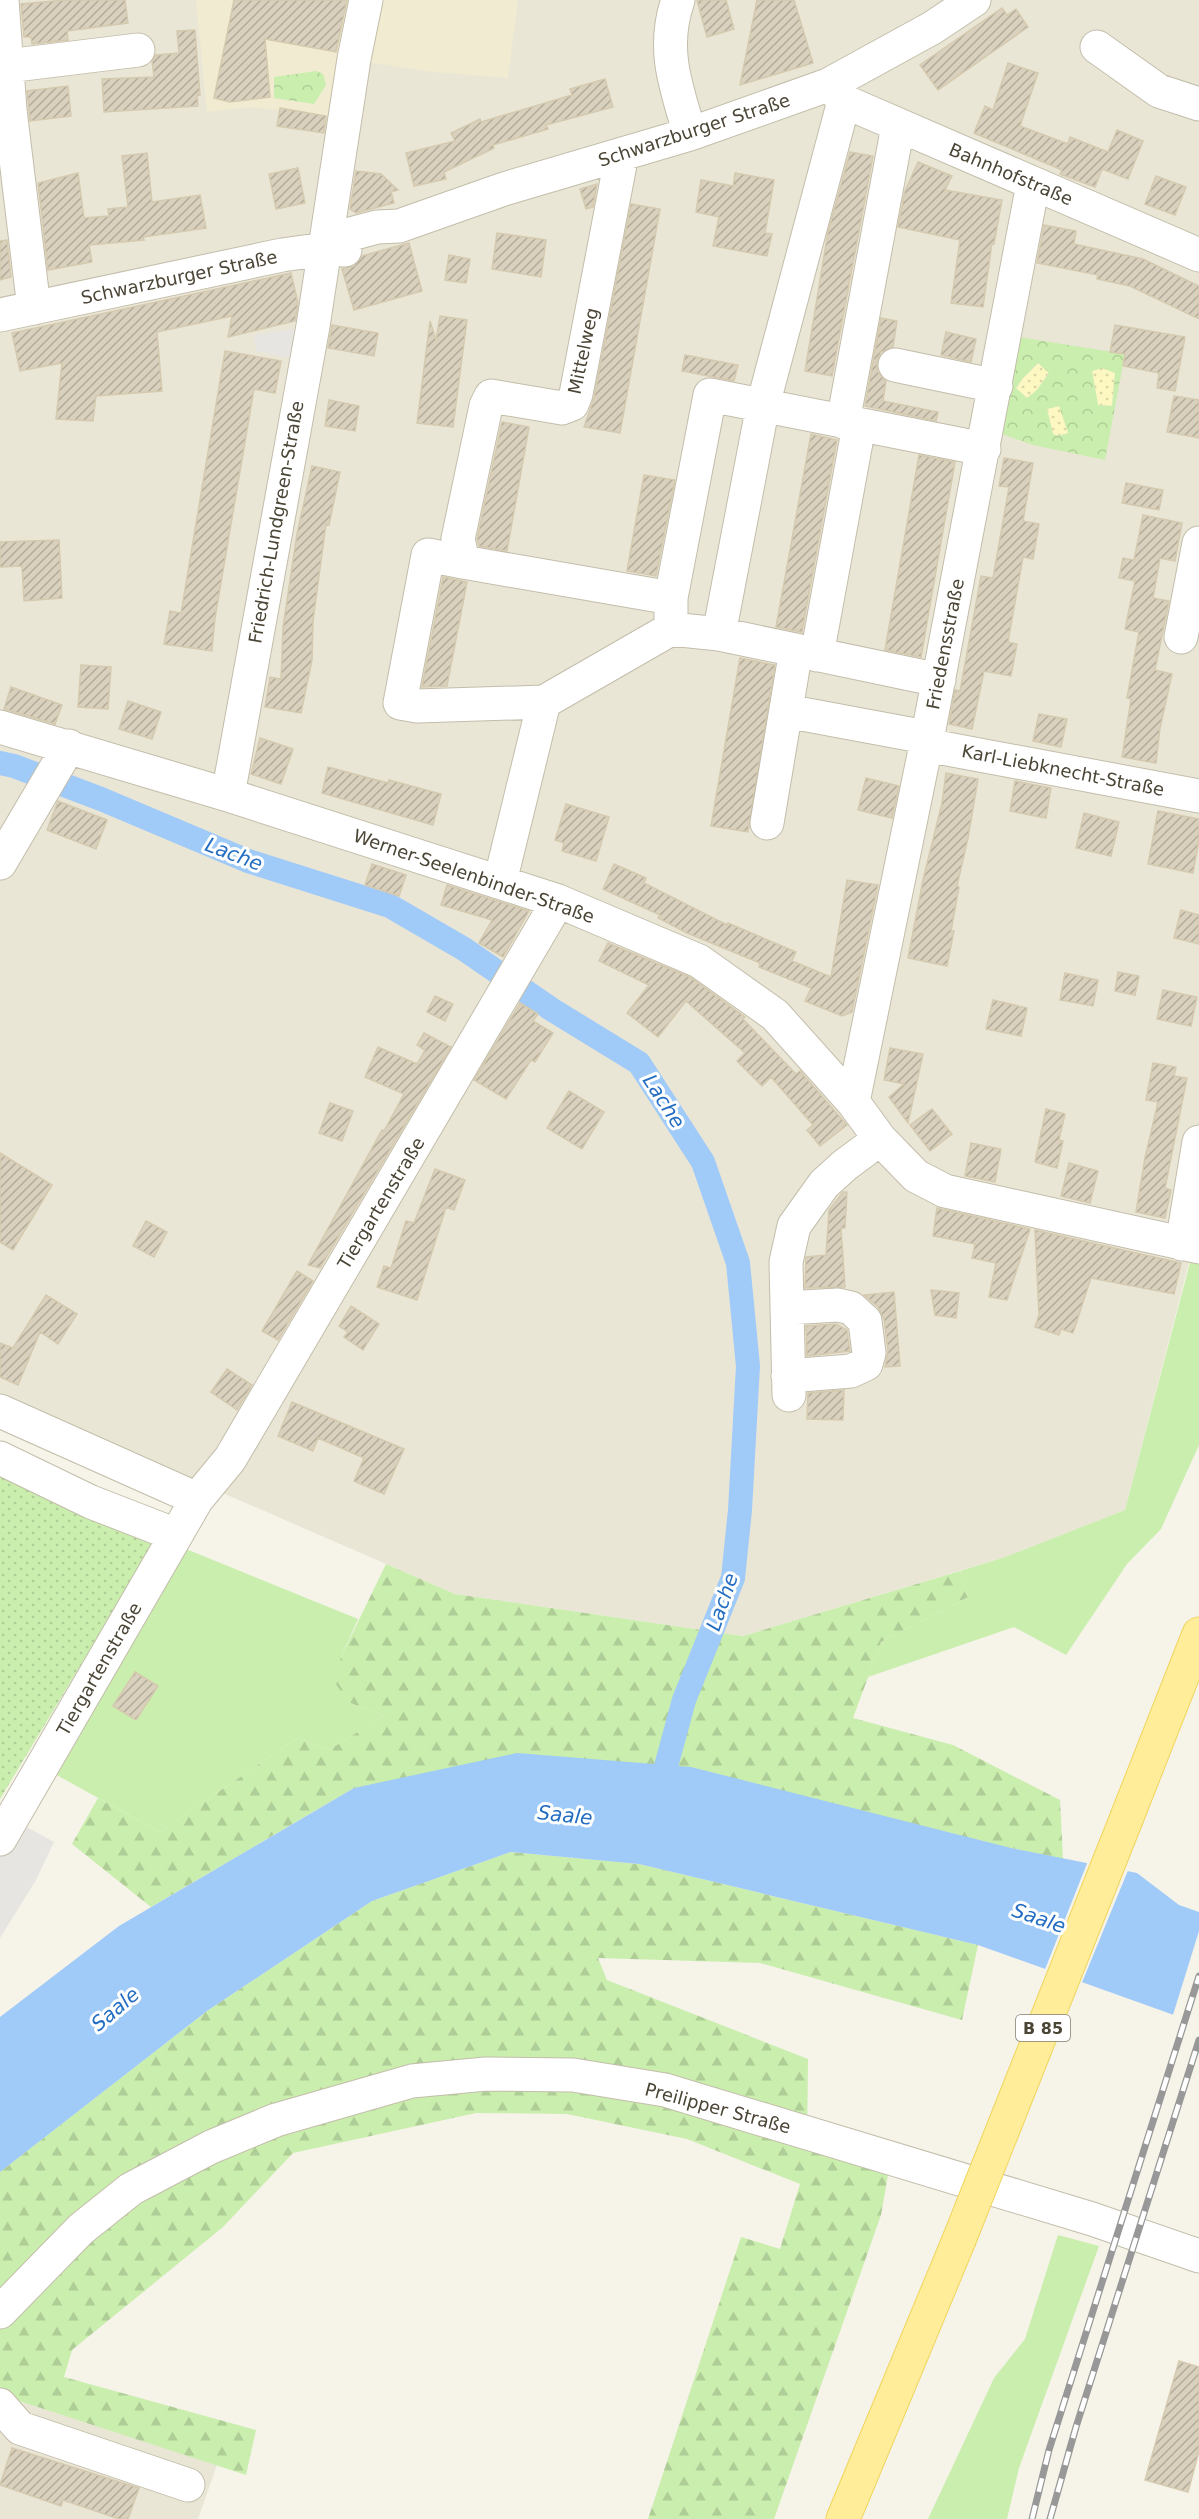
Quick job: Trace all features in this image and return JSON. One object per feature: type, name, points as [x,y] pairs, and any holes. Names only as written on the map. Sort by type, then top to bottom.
[{"type":"main road","name":"B 85","points":[[843,2519],[959,2240],[1199,1634]]},
{"type":"street","points":[[2,0],[7,66],[34,308]]},
{"type":"street","name":"Friedrich-Lundgreen-Straße","points":[[228,795],[325,249],[354,59],[366,0]]},
{"type":"street","points":[[678,0],[669,32],[670,65],[690,134]]},
{"type":"street","name":"Schwarzburger Straße","points":[[0,315],[271,257],[325,249],[347,235],[377,227],[399,226],[504,189],[836,93],[974,0]]},
{"type":"street","points":[[1096,47],[1159,92],[1199,104]]},
{"type":"street","points":[[7,66],[138,51]]},
{"type":"street","points":[[719,634],[763,405],[836,93]]},
{"type":"street","name":"Bahnhofstraße","points":[[836,93],[898,126],[1033,184],[1197,246]]},
{"type":"street","points":[[766,823],[786,711],[807,652],[851,424],[898,126]]},
{"type":"street","name":"Mittelweg","points":[[463,562],[458,539],[486,406],[491,396],[562,408],[572,404],[576,394],[622,154]]},
{"type":"street","name":"Friedensstraße","points":[[853,1102],[939,680],[1033,184]]},
{"type":"street","points":[[895,365],[996,386]]},
{"type":"street","points":[[939,680],[719,634],[671,613],[428,555],[400,703],[417,706],[544,702],[671,613],[710,395],[984,450]]},
{"type":"street","points":[[1180,637],[1199,543]]},
{"type":"street","points":[[500,882],[544,702]]},
{"type":"street","name":"Karl-Liebknecht-Straße","points":[[786,711],[915,735],[926,745],[1199,796]]},
{"type":"street","name":"Werner-Seelenbinder-Straße","points":[[0,727],[65,754],[228,795],[558,901],[699,961],[775,1015],[853,1102],[880,1139],[916,1176],[945,1191],[1190,1246]]},
{"type":"street","points":[[0,863],[65,754]]},
{"type":"street","name":"Tiergartenstraße","points":[[0,1839],[197,1499],[230,1459],[558,901]]},
{"type":"street","points":[[787,1308],[838,1305],[851,1308],[865,1321],[869,1353],[866,1364],[851,1371],[788,1386],[786,1262],[794,1226],[824,1184],[880,1139]]},
{"type":"street","points":[[1190,1246],[1199,1142]]},
{"type":"street","points":[[0,1412],[197,1499]]},
{"type":"street","points":[[0,1458],[91,1502],[176,1535]]},
{"type":"street","name":"Preilipper Straße","points":[[0,2312],[81,2229],[131,2189],[211,2147],[276,2120],[412,2081],[486,2074],[573,2075],[665,2090],[1092,2219],[1199,2256]]},
{"type":"street","points":[[0,2405],[20,2428],[188,2485]]},
{"type":"shaded area","points":[[0,0],[1199,0],[1199,1256],[1191,1255],[1125,1510],[1005,1557],[743,1636],[455,1594],[0,1396]]},
{"type":"shaded area","points":[[196,0],[518,0],[508,78],[433,72],[367,62],[332,117],[252,107],[207,112]]},
{"type":"shaded area","points":[[313,326],[305,361],[256,351],[254,335]]},
{"type":"shaded area","points":[[12,1819],[54,1842],[36,1880],[0,1938],[0,1839]]},
{"type":"shaded area","points":[[0,2390],[10,2398],[217,2465],[198,2519],[0,2519]]},
{"type":"green space","points":[[316,71],[323,74],[326,85],[314,104],[274,98],[274,77]]},
{"type":"green space","points":[[1013,336],[1125,354],[1105,460],[1033,445],[999,433]],"holes":[[[1038,363],[1049,373],[1037,390],[1027,398],[1016,388]],[[1102,368],[1115,373],[1112,406],[1098,405],[1092,371]],[[1059,406],[1068,433],[1058,436],[1053,434],[1047,409]]]},
{"type":"green space","points":[[1192,1255],[1199,1256],[1199,1445],[1161,1529],[1127,1564],[1066,1655],[1014,1627],[868,1677],[881,1642],[968,1597],[960,1571],[1005,1557],[1125,1510]]},
{"type":"green space","points":[[0,1468],[156,1540],[0,1799]]},
{"type":"green space","points":[[186,1549],[358,1619],[341,1657],[348,1702],[383,1716],[329,1750],[297,1738],[160,1832],[53,1773]]},
{"type":"green space","points":[[386,1564],[455,1594],[743,1636],[960,1571],[968,1597],[881,1642],[853,1718],[953,1745],[1060,1800],[1063,1859],[1011,1848],[354,1788],[151,1907],[72,1844],[98,1798],[160,1832],[297,1738],[329,1750],[383,1716],[348,1702],[336,1684],[341,1657]]},
{"type":"green space","points":[[511,1852],[639,1864],[978,1945],[962,2020],[760,1963],[598,1958],[607,1980],[808,2059],[807,2144],[888,2175],[881,2215],[774,2519],[648,2519],[741,2237],[780,2249],[800,2184],[687,2139],[567,2114],[476,2113],[293,2153],[223,2227],[72,2350],[64,2377],[256,2430],[246,2475],[10,2398],[0,2388],[0,2172],[207,2011],[372,1901]]},
{"type":"green space","points":[[1058,2235],[1099,2246],[1019,2468],[1007,2519],[928,2519],[994,2378],[1025,2339]]},
{"type":"sand","points":[[1039,363],[1049,372],[1037,390],[1027,398],[1016,389],[1023,378]]},
{"type":"sand","points":[[1102,367],[1115,373],[1112,406],[1098,405],[1092,371]]},
{"type":"sand","points":[[1060,406],[1069,433],[1058,436],[1053,434],[1047,409]]},
{"type":"water","name":"Saale","points":[[517,1753],[691,1767],[1011,1848],[1137,1873],[1179,1905],[1199,1912],[1199,2024],[978,1945],[639,1864],[511,1852],[372,1901],[207,2011],[0,2172],[0,2017],[119,1926],[354,1788]]},
{"type":"pier","points":[[1088,1861],[1129,1868],[1081,1985],[1044,1972]]},
{"type":"pier","points":[[1199,1931],[1199,2027],[1172,2018]]},
{"type":"building","points":[[65,0],[125,0],[128,23],[67,31],[68,40],[32,44],[31,37],[24,37],[21,4]]},
{"type":"building","points":[[234,0],[347,0],[336,52],[265,39],[270,97],[230,102],[214,98]]},
{"type":"building","points":[[697,0],[726,0],[734,29],[707,37]]},
{"type":"building","points":[[757,0],[794,0],[813,63],[740,85]]},
{"type":"building","points":[[1002,8],[1007,15],[1016,9],[1028,27],[938,90],[920,65]]},
{"type":"building","points":[[195,30],[200,95],[197,94],[198,106],[104,112],[102,79],[154,77],[152,61],[156,55],[179,53],[177,31]]},
{"type":"building","points":[[1008,63],[1038,73],[1020,126],[1068,144],[1070,137],[1108,152],[1117,130],[1143,141],[1128,179],[1102,169],[1095,187],[1060,174],[1062,170],[974,133],[985,106],[993,110]]},
{"type":"building","points":[[605,79],[613,107],[546,125],[548,129],[493,145],[494,148],[444,172],[446,179],[414,186],[406,153],[455,141],[451,133],[480,119],[481,122],[572,95],[570,89]]},
{"type":"building","points":[[68,86],[71,116],[30,121],[27,91]]},
{"type":"building","points":[[280,108],[326,116],[324,133],[277,126]]},
{"type":"building","points":[[850,152],[873,156],[832,376],[805,371],[828,232]]},
{"type":"building","points":[[147,153],[152,202],[200,195],[206,228],[143,237],[144,240],[89,245],[92,262],[48,270],[38,183],[78,173],[84,218],[109,216],[108,209],[128,207],[122,156]]},
{"type":"building","points":[[918,162],[952,176],[945,190],[1002,200],[994,244],[992,243],[983,307],[951,303],[960,240],[898,227],[905,191]]},
{"type":"building","points":[[298,168],[305,203],[276,209],[269,174]]},
{"type":"building","points":[[356,171],[381,174],[398,190],[391,192],[394,203],[356,213],[350,209]]},
{"type":"building","points":[[735,173],[774,180],[765,233],[772,234],[767,256],[713,246],[719,217],[696,212],[701,180],[733,186]]},
{"type":"building","points":[[1156,176],[1186,187],[1175,215],[1145,204]]},
{"type":"building","points":[[597,184],[593,207],[586,209],[580,189]]},
{"type":"building","points":[[631,204],[660,209],[620,433],[584,427],[594,398]]},
{"type":"building","points":[[1044,225],[1076,231],[1074,244],[1143,259],[1199,286],[1199,319],[1130,286],[1097,279],[1098,275],[1037,263]]},
{"type":"building","points":[[497,233],[546,240],[541,277],[492,269]]},
{"type":"building","points":[[7,240],[11,277],[0,280],[0,241]]},
{"type":"building","points":[[409,243],[422,291],[354,310],[342,269],[354,266],[362,256]]},
{"type":"building","points":[[449,255],[470,259],[466,283],[445,280]]},
{"type":"building","points":[[291,273],[298,303],[295,321],[228,337],[232,316],[157,332],[162,391],[96,396],[93,421],[56,419],[62,363],[20,371],[12,333]]},
{"type":"building","points":[[440,316],[467,320],[453,427],[417,423],[430,321],[436,340]]},
{"type":"building","points":[[881,318],[897,321],[893,347],[881,352],[877,362],[877,371],[886,381],[883,401],[938,412],[936,421],[865,406]]},
{"type":"building","points":[[332,325],[378,333],[374,356],[328,348]]},
{"type":"building","points":[[1115,325],[1185,337],[1175,391],[1157,388],[1159,373],[1123,366],[1125,354],[1110,352]]},
{"type":"building","points":[[946,332],[976,339],[971,362],[941,355]]},
{"type":"building","points":[[225,351],[281,361],[275,393],[254,389],[215,618],[212,651],[164,644],[170,611],[181,613]]},
{"type":"building","points":[[685,355],[738,365],[734,381],[682,371]]},
{"type":"building","points":[[1174,396],[1199,400],[1199,438],[1167,432]]},
{"type":"building","points":[[329,400],[359,406],[355,431],[325,426]]},
{"type":"building","points":[[502,422],[529,427],[507,551],[479,546],[477,539]]},
{"type":"building","points":[[811,434],[837,440],[802,632],[776,627]]},
{"type":"building","points":[[919,455],[955,462],[921,657],[885,650]]},
{"type":"building","points":[[1004,458],[1033,463],[1023,521],[1039,524],[1033,559],[1023,557],[1008,642],[1017,644],[1011,676],[984,671],[972,729],[949,724],[955,690],[960,691],[981,576],[993,578],[1009,487],[999,486]]},
{"type":"building","points":[[312,466],[340,472],[329,525],[326,524],[313,621],[312,660],[301,713],[265,707],[270,677],[281,679],[283,627],[297,534]]},
{"type":"building","points":[[644,475],[675,480],[656,576],[627,571]]},
{"type":"building","points":[[1126,483],[1163,490],[1159,510],[1122,503]]},
{"type":"building","points":[[1143,515],[1182,523],[1175,561],[1160,558],[1153,598],[1169,601],[1155,670],[1172,674],[1160,728],[1156,763],[1122,757],[1131,699],[1127,698],[1139,632],[1125,629],[1135,581],[1119,578],[1123,558],[1134,560]]},
{"type":"building","points":[[59,540],[62,598],[24,601],[22,566],[0,567],[0,542]]},
{"type":"building","points":[[443,577],[467,582],[447,686],[422,687]]},
{"type":"building","points":[[740,658],[775,665],[748,832],[711,826]]},
{"type":"building","points":[[81,665],[111,667],[108,709],[78,707]]},
{"type":"building","points":[[11,687],[62,705],[55,724],[4,709]]},
{"type":"building","points":[[128,701],[161,712],[152,739],[119,729]]},
{"type":"building","points":[[1039,714],[1067,719],[1061,747],[1033,741]]},
{"type":"building","points":[[260,738],[293,749],[281,784],[251,774]]},
{"type":"building","points":[[328,767],[441,794],[433,825],[322,793]]},
{"type":"building","points":[[946,773],[978,779],[957,886],[959,887],[951,931],[954,931],[947,966],[908,958],[923,880],[942,803]]},
{"type":"building","points":[[866,778],[899,786],[892,818],[858,810]]},
{"type":"building","points":[[1015,781],[1051,788],[1046,818],[1010,811]]},
{"type":"building","points":[[58,801],[107,820],[96,849],[47,830]]},
{"type":"building","points":[[566,804],[609,817],[596,861],[562,851],[564,843],[555,840]]},
{"type":"building","points":[[1158,811],[1199,819],[1199,840],[1193,873],[1148,864]]},
{"type":"building","points":[[1084,813],[1119,822],[1111,856],[1076,848]]},
{"type":"building","points":[[372,864],[406,875],[399,896],[365,885]]},
{"type":"building","points":[[614,864],[646,878],[644,883],[727,925],[728,923],[796,952],[792,961],[831,977],[847,880],[878,885],[852,1012],[842,1016],[805,1001],[811,988],[759,967],[760,963],[687,933],[658,918],[660,915],[603,889]]},
{"type":"building","points":[[447,885],[529,911],[503,957],[479,943],[492,920],[441,905]]},
{"type":"building","points":[[1181,910],[1199,915],[1199,944],[1174,938]]},
{"type":"building","points":[[608,943],[690,977],[745,1017],[743,1019],[796,1074],[800,1071],[847,1125],[820,1146],[807,1130],[813,1125],[771,1077],[762,1086],[737,1061],[745,1053],[686,1001],[658,1037],[627,1013],[649,985],[599,961]]},
{"type":"building","points":[[1118,972],[1139,976],[1135,995],[1115,991]]},
{"type":"building","points":[[1065,973],[1098,980],[1093,1006],[1060,1000]]},
{"type":"building","points":[[1163,990],[1197,997],[1191,1026],[1157,1019]]},
{"type":"building","points":[[435,996],[453,1004],[445,1021],[427,1012]]},
{"type":"building","points":[[993,1000],[1027,1008],[1021,1036],[986,1029]]},
{"type":"building","points":[[520,1003],[538,1014],[533,1021],[553,1033],[535,1062],[531,1060],[506,1099],[474,1080]]},
{"type":"building","points":[[424,1033],[451,1047],[320,1268],[308,1265],[404,1094],[365,1077],[378,1047],[417,1064],[425,1050],[417,1045]]},
{"type":"building","points":[[890,1048],[923,1054],[908,1123],[889,1097],[904,1084],[884,1080]]},
{"type":"building","points":[[1153,1063],[1176,1067],[1174,1076],[1187,1078],[1165,1188],[1171,1190],[1165,1218],[1136,1212],[1158,1102],[1146,1100]]},
{"type":"building","points":[[569,1091],[604,1112],[582,1149],[547,1128]]},
{"type":"building","points":[[330,1103],[353,1111],[342,1141],[319,1133]]},
{"type":"building","points":[[932,1109],[952,1134],[930,1151],[910,1125]]},
{"type":"building","points":[[1046,1109],[1065,1114],[1059,1140],[1063,1141],[1057,1168],[1035,1162]]},
{"type":"building","points":[[971,1143],[1001,1149],[995,1182],[965,1176]]},
{"type":"building","points":[[0,1153],[52,1185],[13,1250],[0,1242]]},
{"type":"building","points":[[1069,1163],[1098,1171],[1090,1203],[1061,1196]]},
{"type":"building","points":[[435,1169],[465,1180],[454,1210],[446,1207],[417,1300],[377,1287],[384,1266],[391,1268],[406,1221],[414,1223]]},
{"type":"building","points":[[843,1192],[847,1192],[845,1228],[841,1228],[845,1287],[805,1288],[806,1257],[826,1255],[829,1210]]},
{"type":"building","points":[[937,1208],[1030,1229],[1007,1300],[989,1297],[996,1263],[972,1258],[975,1244],[933,1236]]},
{"type":"building","points":[[146,1221],[167,1232],[154,1257],[133,1246]]},
{"type":"building","points":[[1035,1230],[1181,1263],[1174,1294],[1091,1278],[1073,1333],[1061,1329],[1059,1335],[1035,1327],[1039,1315]]},
{"type":"building","points":[[297,1271],[313,1281],[278,1340],[262,1331]]},
{"type":"building","points":[[931,1290],[959,1293],[956,1318],[935,1315]]},
{"type":"building","points":[[894,1292],[900,1366],[885,1367],[888,1351],[884,1319],[878,1307],[864,1295]]},
{"type":"building","points":[[46,1295],[77,1314],[58,1344],[40,1332],[18,1385],[0,1377],[0,1343],[13,1348]]},
{"type":"building","points":[[351,1306],[379,1324],[363,1350],[344,1337],[348,1332],[339,1326]]},
{"type":"building","points":[[836,1324],[847,1330],[850,1351],[807,1356],[806,1326]]},
{"type":"building","points":[[227,1369],[252,1385],[237,1410],[211,1392]]},
{"type":"building","points":[[844,1390],[843,1420],[807,1419],[808,1393]]},
{"type":"building","points":[[292,1402],[404,1449],[384,1494],[354,1481],[364,1458],[318,1438],[313,1451],[278,1436]]},
{"type":"building","points":[[135,1672],[158,1686],[136,1720],[113,1706]]},
{"type":"building","points":[[1179,2361],[1199,2367],[1199,2451],[1188,2492],[1145,2480]]},
{"type":"building","points":[[12,2448],[139,2488],[128,2519],[119,2519],[63,2500],[61,2506],[0,2485]]},
{"type":"waterway","name":"Lache","points":[[0,763],[14,766],[101,799],[248,861],[390,906],[464,949],[551,1009],[639,1063],[703,1162],[738,1263],[748,1366],[740,1510],[733,1578],[684,1700],[658,1796]]},
{"type":"railway","points":[[1032,2519],[1049,2450],[1199,1976]]},
{"type":"railway","points":[[1050,2519],[1076,2427],[1199,2040]]}]
